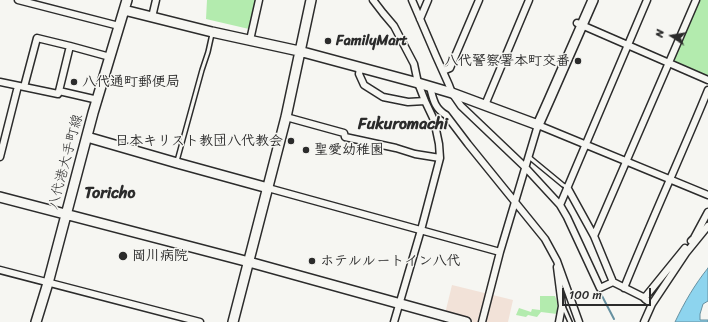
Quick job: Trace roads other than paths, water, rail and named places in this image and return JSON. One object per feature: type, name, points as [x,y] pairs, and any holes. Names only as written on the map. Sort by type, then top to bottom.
[{"type":"street","points":[[21,0],[119,26]]},
{"type":"street","name":"八代港大手町線","points":[[90,138],[98,100],[127,0]]},
{"type":"street","points":[[152,17],[156,0]]},
{"type":"street","points":[[250,40],[259,0]]},
{"type":"street","points":[[233,322],[286,117],[310,0]]},
{"type":"street","points":[[373,0],[382,14],[394,26],[414,64],[418,83],[434,120],[440,158],[394,322]]},
{"type":"street","points":[[412,0],[452,93],[461,106],[525,167],[560,205],[568,217],[600,288],[613,282]]},
{"type":"street","points":[[420,19],[428,0]]},
{"type":"street","points":[[443,71],[450,68],[479,0]]},
{"type":"street","points":[[485,105],[529,0]]},
{"type":"street","points":[[579,24],[586,0]]},
{"type":"street","points":[[482,322],[500,252],[529,158],[545,96],[579,24],[593,0]]},
{"type":"street","points":[[560,205],[646,0]]},
{"type":"street","points":[[594,236],[696,0]]},
{"type":"street","name":"八代港大手町線","points":[[42,322],[69,215],[122,27],[124,10]]},
{"type":"street","points":[[124,10],[212,32],[299,51],[452,93],[538,125],[708,195]]},
{"type":"street","points":[[579,24],[708,80]]},
{"type":"street","points":[[0,157],[37,38],[110,57]]},
{"type":"street","points":[[0,82],[58,94],[70,46]]},
{"type":"street","points":[[360,68],[359,74],[364,85],[383,97],[408,102],[425,101]]},
{"type":"street","points":[[430,87],[433,100],[441,112],[446,115],[545,239],[557,261],[579,322]]},
{"type":"street","points":[[624,288],[708,90]]},
{"type":"street","points":[[59,91],[98,100]]},
{"type":"street","points":[[286,117],[344,133],[345,136],[415,154],[440,158]]},
{"type":"street","points":[[90,138],[500,252]]},
{"type":"street","points":[[567,187],[594,236],[613,282],[643,297],[652,304]]},
{"type":"street","points":[[0,197],[249,262],[466,322]]},
{"type":"street","points":[[643,297],[646,296],[694,238],[708,212]]},
{"type":"street","points":[[644,322],[652,304],[686,253],[708,226]]},
{"type":"street","points":[[557,261],[562,306],[559,322]]},
{"type":"street","points":[[0,270],[200,322]]},
{"type":"street","name":"八代港大手町線","points":[[36,322],[51,284]]},
{"type":"lane","points":[[177,163],[208,52],[212,32]]},
{"type":"lane","points":[[529,158],[567,187]]},
{"type":"lane","points":[[562,306],[570,322]]},
{"type":"water","points":[[708,268],[708,301],[703,304],[700,320],[708,320],[708,322],[675,322],[690,294]]},
{"type":"waterway","points":[[601,294],[614,319]]},
{"type":"place","name":"FamilyMart","points":[[328,41]]},
{"type":"place","name":"八代警察署本町交番","points":[[578,61]]},
{"type":"place","name":"八代通町郵便局","points":[[74,82]]},
{"type":"place","name":"日本キリスト教団八代教会","points":[[291,141]]},
{"type":"place","name":"聖愛幼稚園","points":[[306,150]]},
{"type":"place","name":"岡川病院","points":[[123,256]]},
{"type":"place","name":"ホテルルートイン八代","points":[[312,261]]},
{"type":"district","name":"Fukuromachi","points":[[403,125]]},
{"type":"district","name":"Toricho","points":[[110,194]]}]
